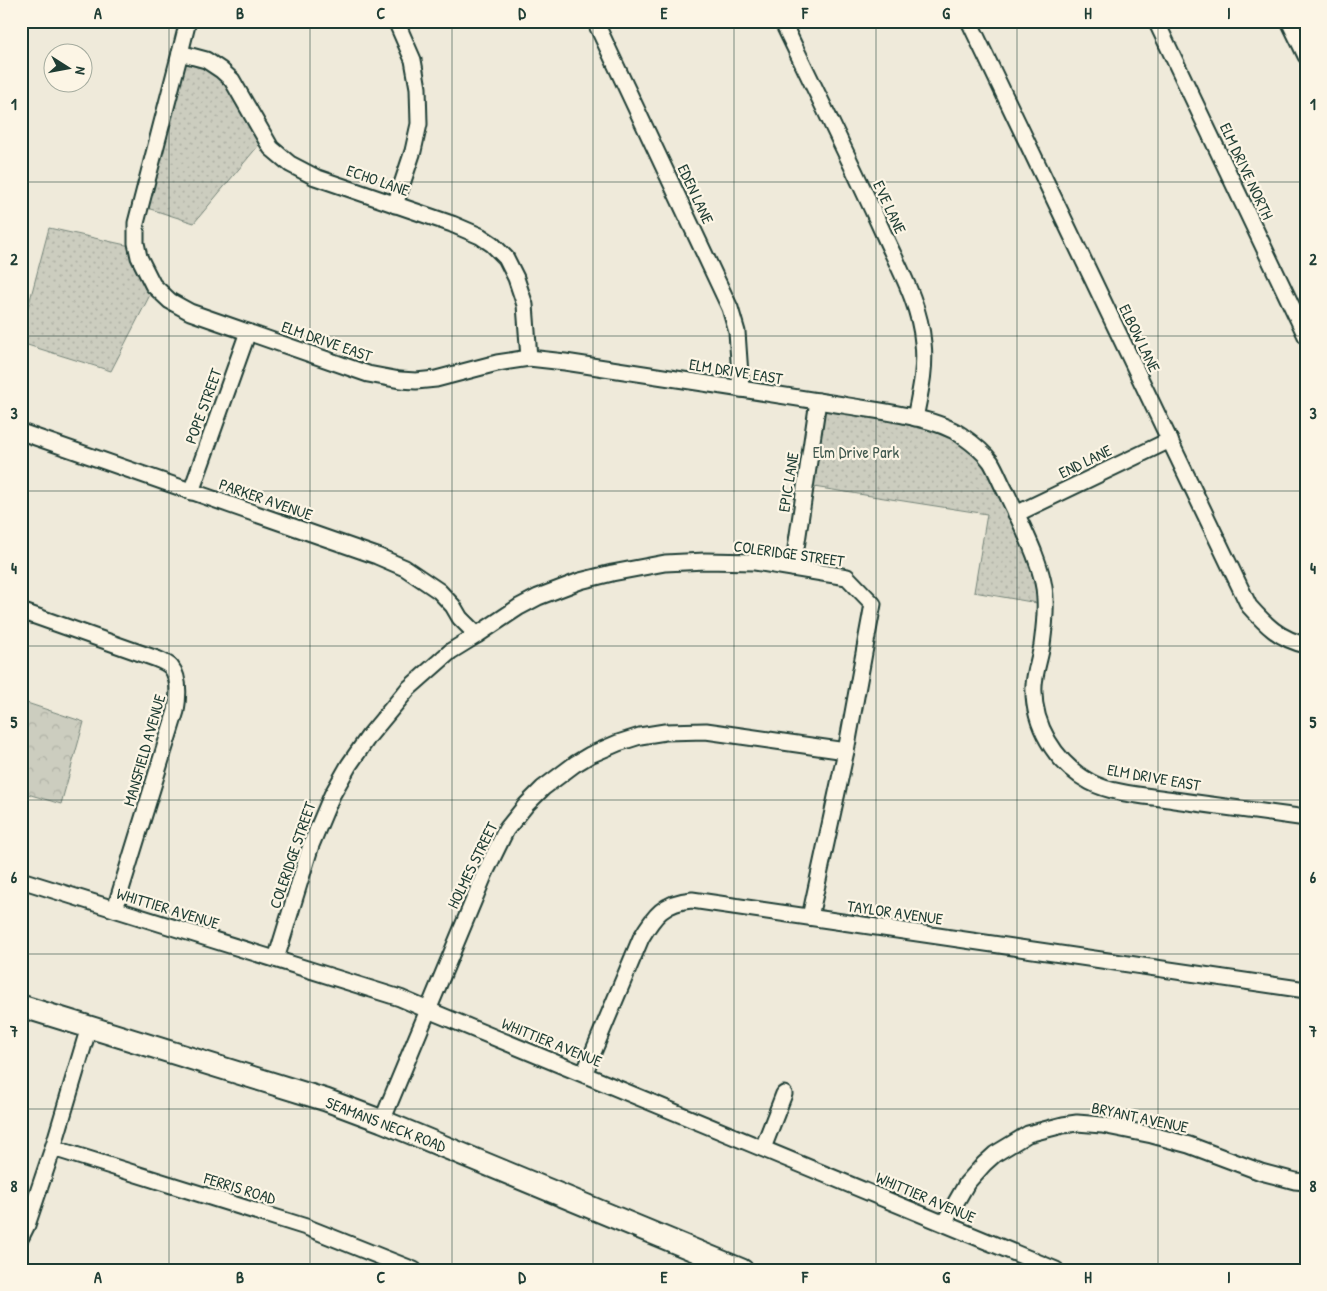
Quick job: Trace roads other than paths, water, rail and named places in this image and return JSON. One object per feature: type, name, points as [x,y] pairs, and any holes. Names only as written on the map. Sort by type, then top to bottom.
[{"type":"main road","name":"SEAMANS NECK ROAD","points":[[21,1006],[326,1100],[382,1121],[742,1270]]},
{"type":"street","name":"ELM DRIVE EAST","points":[[188,21],[136,223],[136,242],[139,257],[153,286],[170,301],[190,312],[368,374],[400,380],[436,379],[497,363],[529,358],[818,401],[915,418],[941,425],[959,433],[990,461],[1040,569],[1046,597],[1042,644],[1034,683],[1035,700],[1039,721],[1044,734],[1058,756],[1076,773],[1090,782],[1106,788],[1140,795],[1306,818]]},
{"type":"street","points":[[396,21],[413,60],[418,88],[419,124],[414,151],[396,205]]},
{"type":"street","name":"EDEN LANE","points":[[594,21],[730,308],[737,332],[741,389]]},
{"type":"street","name":"EVE LANE","points":[[782,21],[870,203],[911,294],[919,318],[923,343],[923,378],[915,418]]},
{"type":"street","name":"ELBOW LANE","points":[[969,21],[1249,606],[1265,624],[1279,634],[1294,642],[1306,645]]},
{"type":"street","name":"ELM DRIVE NORTH","points":[[1156,21],[1306,336]]},
{"type":"street","points":[[1289,21],[1306,56]]},
{"type":"street","name":"ECHO LANE","points":[[180,53],[206,60],[232,80],[271,148],[290,164],[315,177],[452,224],[480,236],[492,244],[506,258],[516,278],[525,305],[529,358]]},
{"type":"street","name":"POPE STREET","points":[[191,492],[248,332]]},
{"type":"street","name":"EPIC LANE","points":[[793,568],[818,401]]},
{"type":"street","name":"PARKER AVENUE","points":[[21,432],[377,556],[405,568],[439,591],[453,606],[460,618],[478,635]]},
{"type":"street","name":"END LANE","points":[[1016,514],[1170,440]]},
{"type":"street","name":"COLERIDGE STREET","points":[[276,959],[311,845],[332,795],[369,736],[408,689],[451,651],[519,607],[538,597],[580,581],[612,572],[665,563],[704,561],[755,562],[847,577],[873,604],[846,751],[810,917]]},
{"type":"street","name":"MANSFIELD AVENUE","points":[[21,611],[157,658],[169,665],[173,670],[179,692],[176,711],[115,909]]},
{"type":"street","name":"HOLMES STREET","points":[[382,1121],[485,873],[506,830],[526,805],[543,788],[590,755],[640,736],[665,732],[706,731],[846,751]]},
{"type":"street","name":"WHITTIER AVENUE","points":[[21,880],[400,998],[1056,1270]]},
{"type":"street","name":"TAYLOR AVENUE","points":[[584,1074],[641,938],[651,921],[663,910],[681,901],[692,900],[1306,990]]},
{"type":"street","points":[[21,1237],[27,1225],[53,1148],[90,1027]]},
{"type":"street","points":[[763,1148],[784,1094]]},
{"type":"street","name":"BRYANT AVENUE","points":[[944,1223],[967,1183],[994,1154],[1028,1134],[1063,1124],[1102,1125],[1152,1135],[1189,1145],[1261,1172],[1306,1182]]},
{"type":"street","name":"FERRIS ROAD","points":[[53,1148],[306,1227],[414,1270]]},
{"type":"park label","name":"Elm Drive Park","points":[[856,452]]}]
